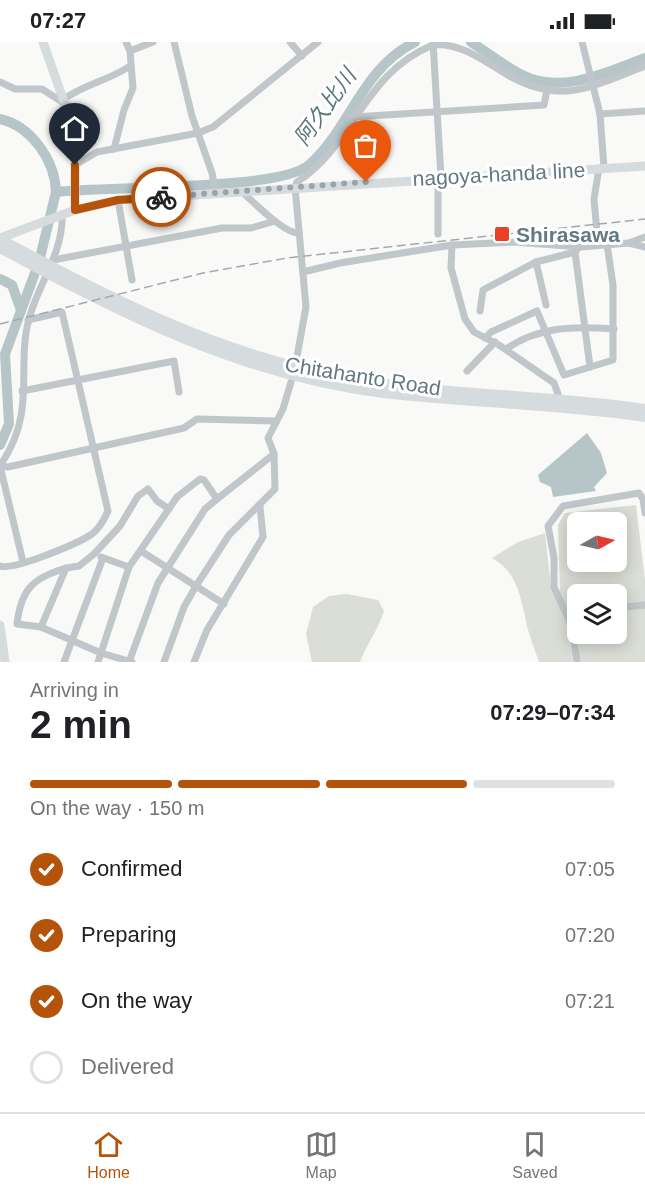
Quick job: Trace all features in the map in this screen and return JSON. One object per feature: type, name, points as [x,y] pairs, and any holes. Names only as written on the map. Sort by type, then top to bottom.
[{"type":"highway","name":"Chitahanto Road","points":[[0,239],[128,311],[211,342],[314,372],[384,384],[569,399],[645,409]]},
{"type":"highway","name":"Chitahanto Road","points":[[0,248],[208,350],[312,380],[383,393],[645,417]]},
{"type":"main road","points":[[43,42],[75,133],[75,210]]},
{"type":"main road","name":"nagoya-handa line","points":[[0,239],[75,210],[118,200],[215,187],[243,192],[439,177],[645,166]]},
{"type":"main road","points":[[0,626],[5,662]]},
{"type":"street","points":[[114,148],[124,110],[134,88],[130,51],[126,42]]},
{"type":"street","points":[[130,51],[153,42]]},
{"type":"street","points":[[174,42],[215,187]]},
{"type":"street","points":[[290,42],[302,56]]},
{"type":"street","points":[[75,165],[97,152],[198,133],[227,118],[318,42]]},
{"type":"street","points":[[582,42],[600,114],[601,168],[594,199],[598,244]]},
{"type":"street","points":[[433,43],[439,177],[438,234]]},
{"type":"street","points":[[296,362],[306,315],[295,187],[297,182],[325,159],[353,117],[384,78],[433,43],[449,43],[465,48],[517,80],[547,90],[592,86],[645,66]]},
{"type":"street","points":[[0,82],[15,89],[42,89],[66,102],[76,91],[105,80],[130,66]]},
{"type":"street","points":[[353,117],[544,105],[547,90]]},
{"type":"street","points":[[600,114],[645,111]]},
{"type":"street","points":[[243,192],[275,221],[294,234],[299,233]]},
{"type":"street","points":[[118,200],[132,280]]},
{"type":"street","points":[[23,562],[0,466],[16,437],[22,414],[25,335],[28,320],[53,260],[59,215]]},
{"type":"street","points":[[53,260],[222,228],[251,228],[275,221]]},
{"type":"street","points":[[629,243],[645,237]]},
{"type":"street","points":[[303,272],[340,263],[452,245],[514,242],[578,249]]},
{"type":"street","points":[[480,311],[483,290],[536,262],[598,244],[629,243],[645,247]]},
{"type":"street","points":[[485,338],[491,332],[537,311],[564,375],[615,358],[613,285],[607,244]]},
{"type":"street","points":[[452,245],[451,268],[465,319],[474,332],[506,349],[554,383],[558,394]]},
{"type":"street","points":[[578,249],[584,327],[590,367]]},
{"type":"street","points":[[536,262],[546,305]]},
{"type":"street","points":[[0,566],[4,568],[68,547],[91,535],[102,524],[108,511],[62,312],[28,320]]},
{"type":"street","points":[[506,349],[546,330],[584,327],[614,329]]},
{"type":"street","points":[[467,371],[495,342]]},
{"type":"street","points":[[22,391],[174,362],[179,392]]},
{"type":"street","points":[[164,662],[184,608],[196,586],[229,535],[260,507],[275,489],[274,454],[268,438],[291,382]]},
{"type":"street","points":[[0,466],[8,467],[184,428],[197,419],[276,421]]},
{"type":"street","points":[[169,509],[157,501],[148,489],[138,496],[125,519],[94,554],[80,566],[39,576],[19,602],[17,624],[41,627],[101,653],[130,662],[158,583],[205,509],[274,454]]},
{"type":"street","points":[[98,662],[129,567],[177,497],[200,479],[204,480],[217,499]]},
{"type":"street","points":[[577,662],[571,625],[554,587],[554,558],[548,526],[563,506],[609,500],[636,492],[641,495],[645,513]]},
{"type":"street","points":[[195,662],[207,630],[262,537],[260,507]]},
{"type":"street","points":[[141,551],[224,604]]},
{"type":"street","points":[[94,554],[129,567]]},
{"type":"street","points":[[64,662],[103,558]]},
{"type":"street","points":[[41,627],[66,568]]},
{"type":"street","points":[[627,607],[645,605]]},
{"type":"shaded area","points":[[587,433],[601,453],[607,473],[594,487],[596,491],[553,497],[551,487],[540,482],[538,475]]},
{"type":"shaded area","points":[[636,505],[645,580],[645,662],[576,662],[574,644],[627,644],[627,584],[567,584],[567,607],[560,595],[558,525],[567,513],[567,572],[627,572],[627,512],[574,512]]},
{"type":"shaded area","points":[[545,533],[551,587],[567,625],[567,644],[570,644],[573,662],[539,662],[517,587],[508,571],[492,558],[518,542]]},
{"type":"shaded area","points":[[347,594],[378,600],[384,611],[360,662],[312,662],[306,634],[313,607],[329,596]]},
{"type":"waterway","name":"阿久比川","points":[[56,192],[228,183],[291,173],[309,165],[336,134],[382,67],[415,42]]},
{"type":"waterway","name":"阿久比川","points":[[471,42],[522,75],[537,81],[553,83],[600,75],[645,58]]},
{"type":"waterway","name":"阿久比川","points":[[0,119],[22,129],[39,146],[51,168],[56,192],[39,262],[5,354],[9,424],[0,445]]},
{"type":"waterway","points":[[0,279],[12,285],[21,310]]},
{"type":"railway","points":[[0,324],[203,273],[287,258],[645,219]]},
{"type":"way so far","points":[[161,197],[366,182]]},
{"type":"place","name":"Shirasawa","points":[[502,234]]},
{"type":"route","points":[[75,165],[75,210],[100,202],[161,197]]}]
